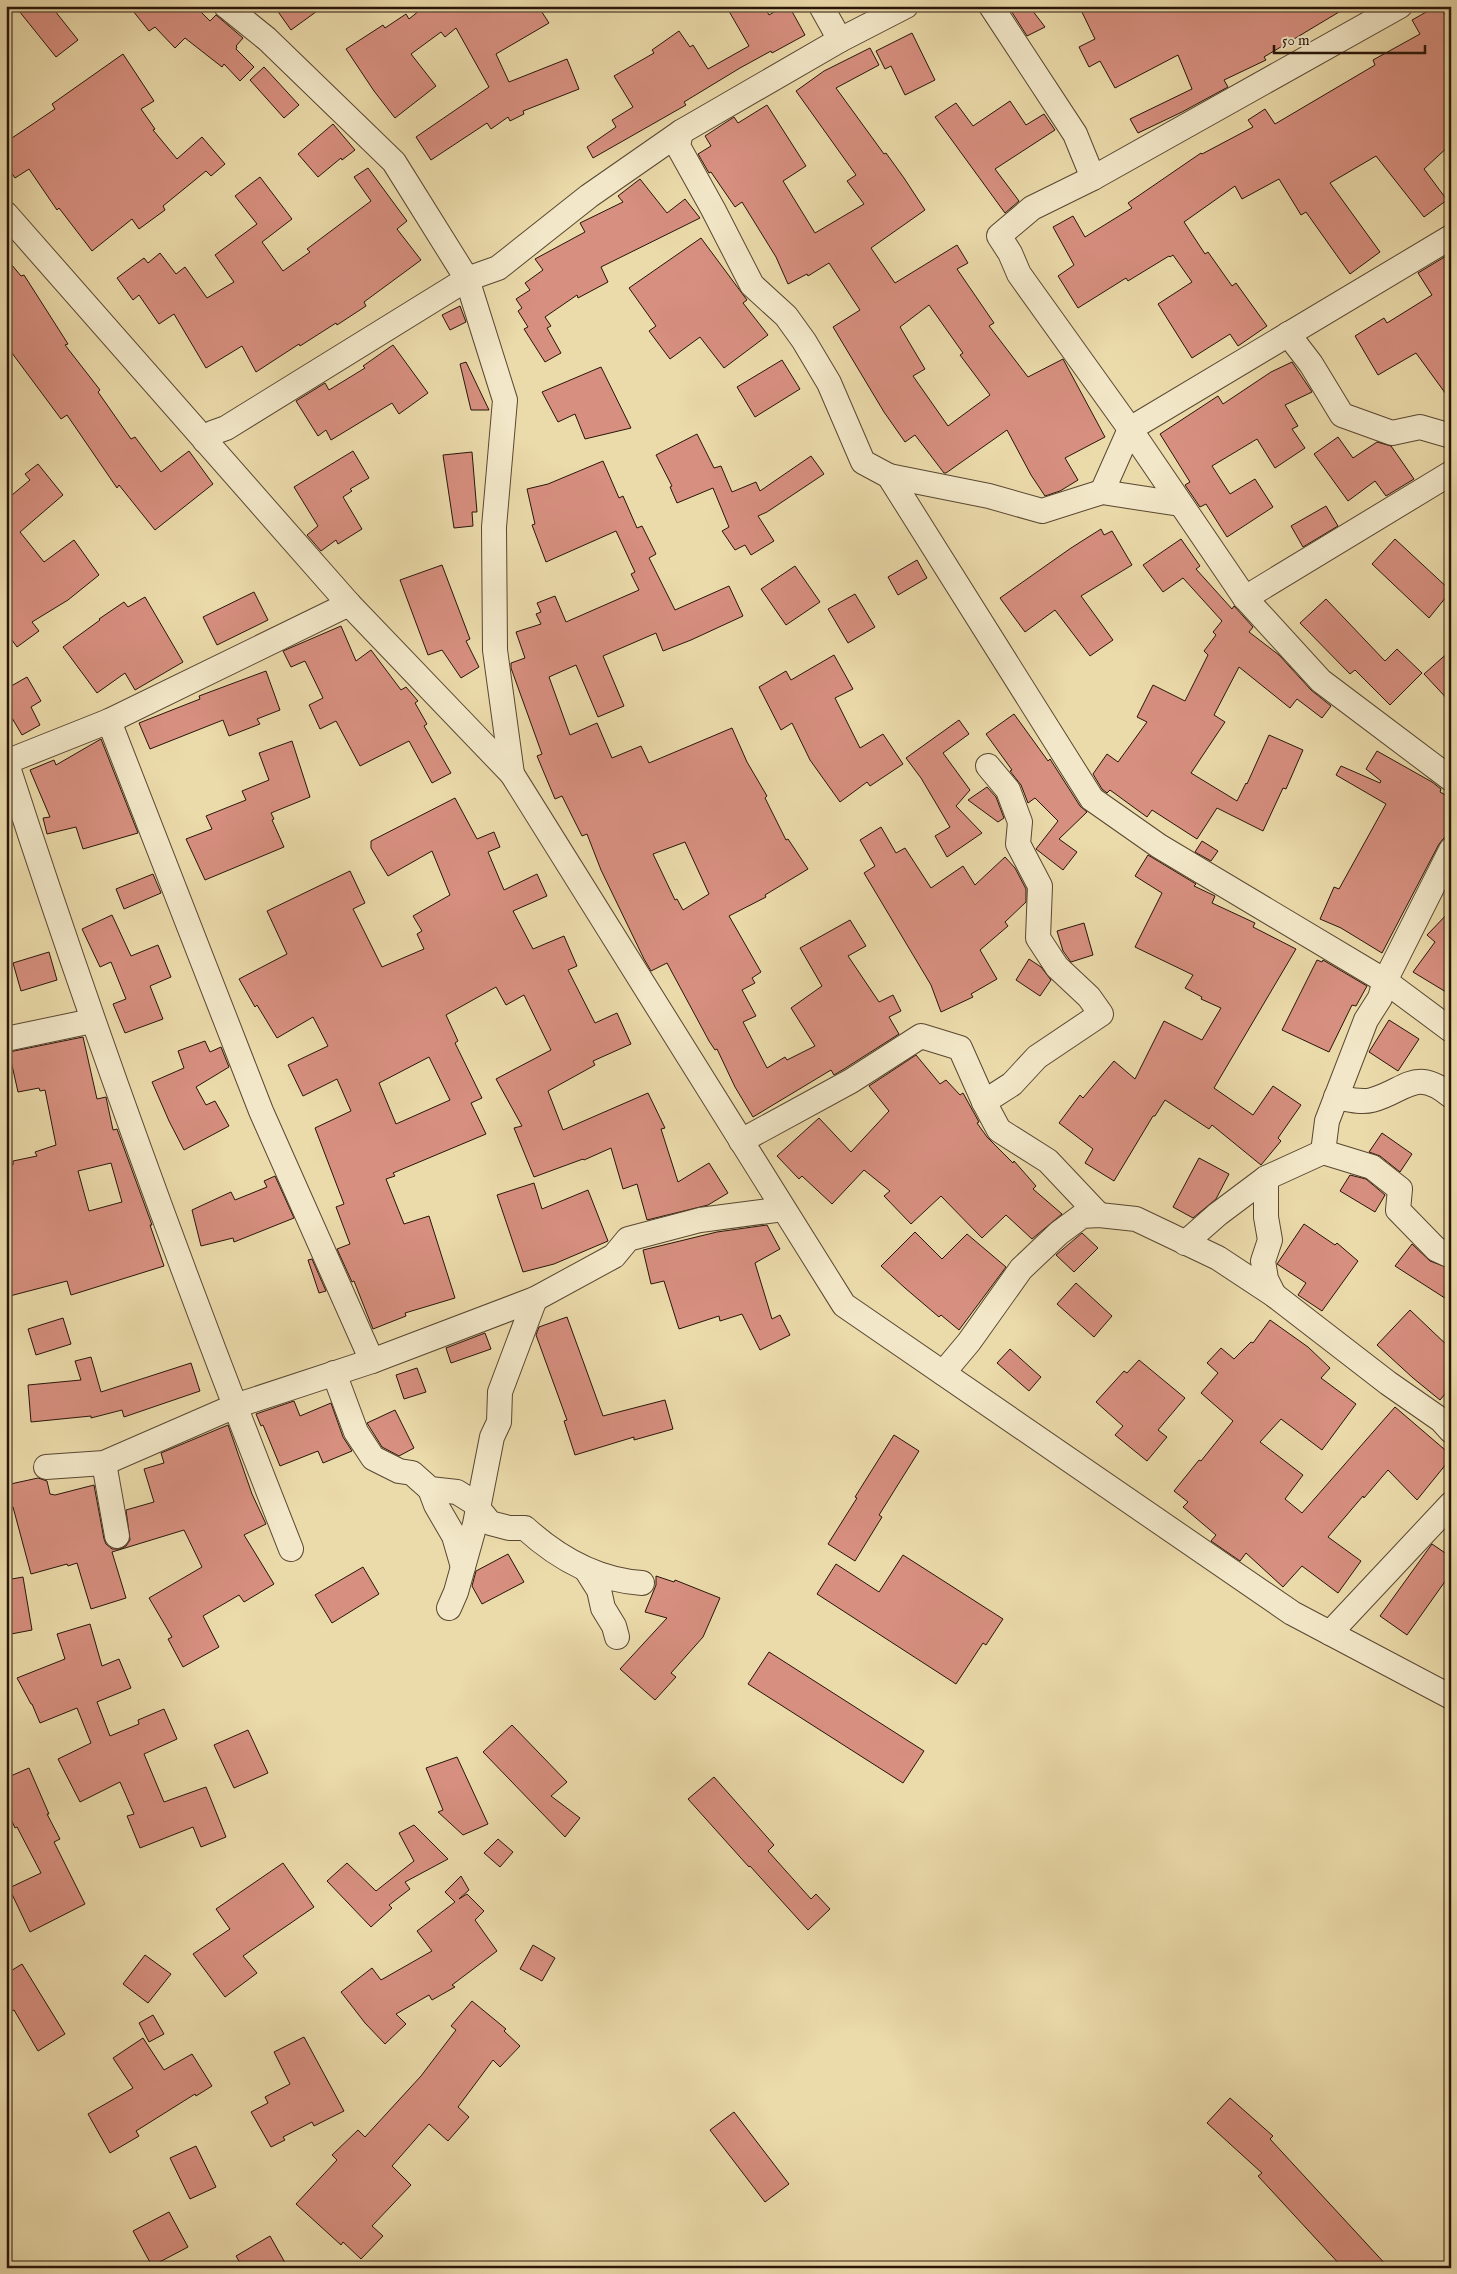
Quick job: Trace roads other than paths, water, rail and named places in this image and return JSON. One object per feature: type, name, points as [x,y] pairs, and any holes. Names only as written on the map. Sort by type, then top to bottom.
[{"type":"street","points":[[226,6],[267,39],[394,162],[467,279],[505,400],[494,527],[495,650],[512,774]]},
{"type":"street","points":[[821,6],[840,40]]},
{"type":"street","points":[[205,440],[212,433],[226,428],[467,279],[498,268],[589,196],[681,132],[840,40],[906,6]]},
{"type":"street","points":[[991,6],[1075,134],[1093,178]]},
{"type":"street","points":[[1400,6],[1093,178],[1032,208],[998,236],[1010,252],[1018,274],[1130,429],[1246,598],[1321,681],[1451,779]]},
{"type":"street","points":[[681,132],[678,146],[752,285],[786,316],[804,341],[829,383],[863,462],[889,476],[989,496],[1042,511],[1102,492],[1180,504]]},
{"type":"street","points":[[6,214],[349,604],[512,774],[740,1141],[844,1304],[1292,1613],[1451,1697]]},
{"type":"street","points":[[1102,492],[1130,429],[1451,237]]},
{"type":"street","points":[[1288,334],[1311,364],[1342,415],[1392,433],[1420,427],[1451,436]]},
{"type":"street","points":[[1246,598],[1451,473]]},
{"type":"street","points":[[889,476],[1092,799],[1158,846],[1385,981],[1451,1030]]},
{"type":"street","points":[[292,1549],[235,1406],[92,1021],[6,761],[109,721],[349,604]]},
{"type":"street","points":[[109,721],[261,1111],[372,1361]]},
{"type":"street","points":[[984,1102],[1012,1084],[1037,1057],[1101,1014],[1089,997],[1057,967],[1038,938],[1040,886],[1018,844],[1020,822],[1008,790],[988,766]]},
{"type":"street","points":[[1323,1152],[1327,1120],[1366,1020],[1380,998],[1385,981],[1451,850]]},
{"type":"street","points":[[6,1039],[92,1021]]},
{"type":"street","points":[[740,1141],[850,1081],[921,1036],[960,1048],[984,1102],[999,1130],[1048,1161],[1099,1215]]},
{"type":"street","points":[[1336,1097],[1370,1100],[1411,1081],[1437,1084],[1451,1096]]},
{"type":"street","points":[[1185,1243],[1218,1214],[1266,1178],[1323,1152],[1372,1167],[1400,1189],[1398,1210],[1436,1249],[1449,1255]]},
{"type":"street","points":[[1266,1178],[1266,1217],[1270,1240],[1263,1261],[1266,1279],[1274,1295]]},
{"type":"street","points":[[46,1467],[104,1464],[235,1406],[372,1361],[535,1299],[614,1256],[628,1239],[700,1220],[783,1209]]},
{"type":"street","points":[[943,1373],[969,1342],[1021,1270],[1059,1233],[1082,1216],[1099,1215],[1136,1219],[1218,1258],[1274,1295],[1388,1383],[1441,1420],[1451,1431]]},
{"type":"street","points":[[448,1608],[463,1567],[479,1511],[492,1437],[498,1422],[500,1392],[535,1299]]},
{"type":"street","points":[[334,1373],[356,1432],[373,1458],[399,1471],[412,1474],[430,1489],[436,1505],[454,1536],[463,1567]]},
{"type":"street","points":[[104,1464],[117,1536]]},
{"type":"street","points":[[430,1489],[457,1492],[473,1502],[490,1523],[510,1528],[525,1528],[544,1545],[587,1571],[626,1582],[642,1583]]},
{"type":"street","points":[[1330,1633],[1451,1504]]},
{"type":"street","points":[[587,1571],[599,1590],[603,1608],[614,1626],[617,1637]]}]
